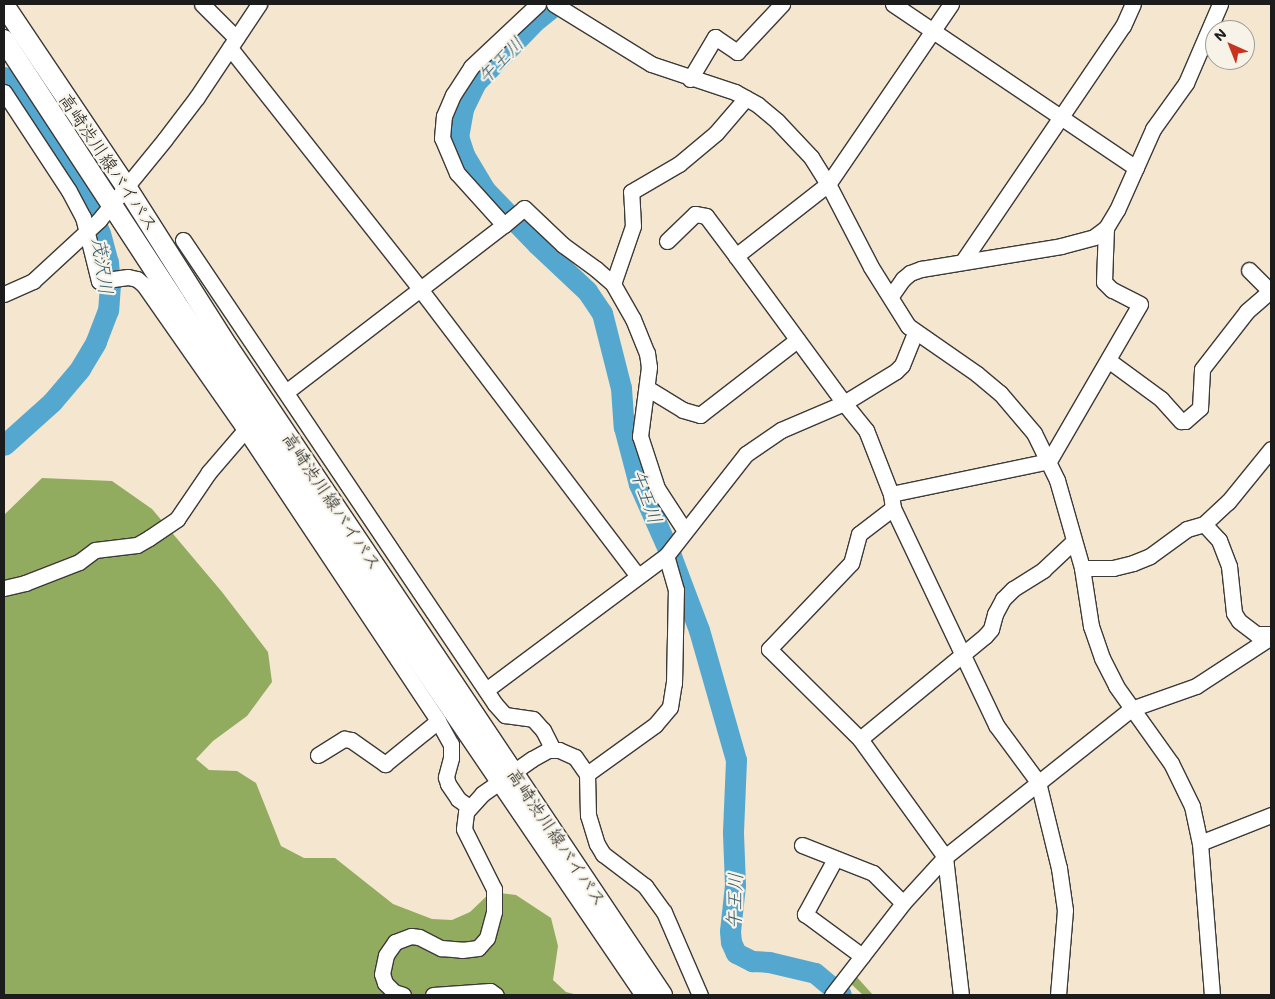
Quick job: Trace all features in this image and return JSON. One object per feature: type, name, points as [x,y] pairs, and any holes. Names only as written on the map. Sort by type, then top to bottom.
[{"type":"main road","name":"高崎渋川線バイパス","points":[[4,5],[125,185],[646,995]]},
{"type":"main road","name":"高崎渋川線バイパス","points":[[4,40],[110,204],[507,777],[662,995]]},
{"type":"street","points":[[202,4],[638,576]]},
{"type":"street","points":[[4,294],[33,282],[92,226],[165,139],[259,4]]},
{"type":"street","points":[[505,224],[457,173],[442,138],[444,116],[453,95],[471,67],[538,4]]},
{"type":"street","points":[[690,79],[715,37],[737,52],[782,4]]},
{"type":"street","points":[[893,4],[1136,168]]},
{"type":"street","points":[[736,256],[828,184],[952,4]]},
{"type":"street","points":[[963,261],[1063,117],[1123,26],[1133,4]]},
{"type":"street","points":[[961,995],[946,857],[860,739],[769,649],[851,563],[858,534],[892,501],[1049,461],[1140,304],[1112,290],[1104,282],[1106,228],[1153,129],[1186,83],[1220,4]]},
{"type":"street","points":[[557,5],[651,64],[690,79],[713,83],[746,98],[758,105],[795,138],[811,157],[828,184],[871,267],[905,321],[916,333],[977,374],[1000,393],[1034,432],[1057,480],[1082,568],[1091,626],[1113,679],[1131,709],[1162,748],[1186,790],[1200,843],[1212,995]]},
{"type":"street","points":[[4,92],[69,191],[83,216],[92,226],[93,252],[99,281],[120,278],[137,279],[144,285],[245,430],[438,721],[451,744],[451,758],[446,777],[448,784],[458,799],[469,807]]},
{"type":"street","points":[[613,284],[632,226],[631,192],[679,164],[716,133],[746,98]]},
{"type":"street","points":[[286,392],[524,208],[563,245],[613,284],[625,302],[647,353],[649,367],[640,421],[640,436],[643,450],[657,488],[684,533]]},
{"type":"street","points":[[667,241],[695,214],[706,216],[866,430],[892,501],[996,725],[1038,782],[1059,868],[1065,910],[1058,995]]},
{"type":"street","points":[[890,296],[910,273],[963,261],[1061,246],[1094,237],[1106,228]]},
{"type":"street","points":[[183,240],[486,690],[505,716],[533,719],[543,730],[553,750]]},
{"type":"street","points":[[1108,360],[1161,400],[1181,421],[1185,421],[1200,408],[1202,369],[1247,311],[1271,292],[1249,270]]},
{"type":"street","points":[[486,690],[667,555],[746,454],[781,430],[844,403],[896,371],[902,365],[916,333]]},
{"type":"street","points":[[646,388],[683,410],[700,415],[797,340]]},
{"type":"street","points":[[4,588],[25,583],[79,562],[95,550],[136,545],[149,538],[177,519],[209,472],[245,430]]},
{"type":"street","points":[[1082,568],[1113,568],[1141,560],[1150,556],[1187,529],[1204,524],[1228,502],[1271,449]]},
{"type":"street","points":[[1204,524],[1219,540],[1229,566],[1234,613],[1239,621],[1256,634],[1271,636]]},
{"type":"street","points":[[860,739],[992,629],[995,614],[1003,599],[1013,589],[1043,570],[1074,541]]},
{"type":"street","points":[[588,774],[655,725],[670,708],[674,683],[676,590],[667,555]]},
{"type":"street","points":[[832,995],[903,903],[946,857],[1131,709],[1196,686],[1271,636]]},
{"type":"street","points":[[318,755],[344,739],[351,740],[385,764],[438,721]]},
{"type":"street","points":[[403,995],[394,992],[385,983],[382,974],[386,955],[394,942],[411,936],[419,937],[440,948],[462,950],[478,948],[487,938],[494,912],[494,889],[464,829],[463,822],[469,807],[532,759],[553,750],[567,752],[575,756],[588,774],[588,815],[596,844],[603,854],[620,865],[644,886],[664,912],[700,995]]},
{"type":"street","points":[[1200,843],[1271,816]]},
{"type":"street","points":[[802,845],[872,873],[903,903]]},
{"type":"street","points":[[835,859],[805,914],[862,956]]},
{"type":"street","points":[[432,995],[490,991],[496,995]]},
{"type":"green space","points":[[42,478],[112,481],[152,509],[222,592],[268,652],[272,682],[247,716],[213,741],[196,759],[209,770],[237,771],[256,783],[281,846],[304,858],[335,858],[393,904],[432,919],[452,920],[470,912],[491,892],[516,895],[551,918],[558,946],[553,980],[566,992],[578,995],[4,995],[4,515]]},
{"type":"green space","points":[[855,975],[873,995],[863,995],[850,983]]},
{"type":"waterway","name":"午王川","points":[[556,4],[534,22],[476,82],[463,109],[458,136],[464,155],[485,190],[537,244],[587,291],[602,313],[621,388],[624,427],[639,484],[671,556],[699,630],[736,760],[733,833],[735,885],[730,931],[731,942],[736,953],[752,961],[769,962],[815,973],[841,995]]},
{"type":"waterway","name":"茂沢川","points":[[4,77],[88,204],[100,233],[108,262],[110,284],[108,310],[96,342],[80,369],[52,402],[4,445]]}]
